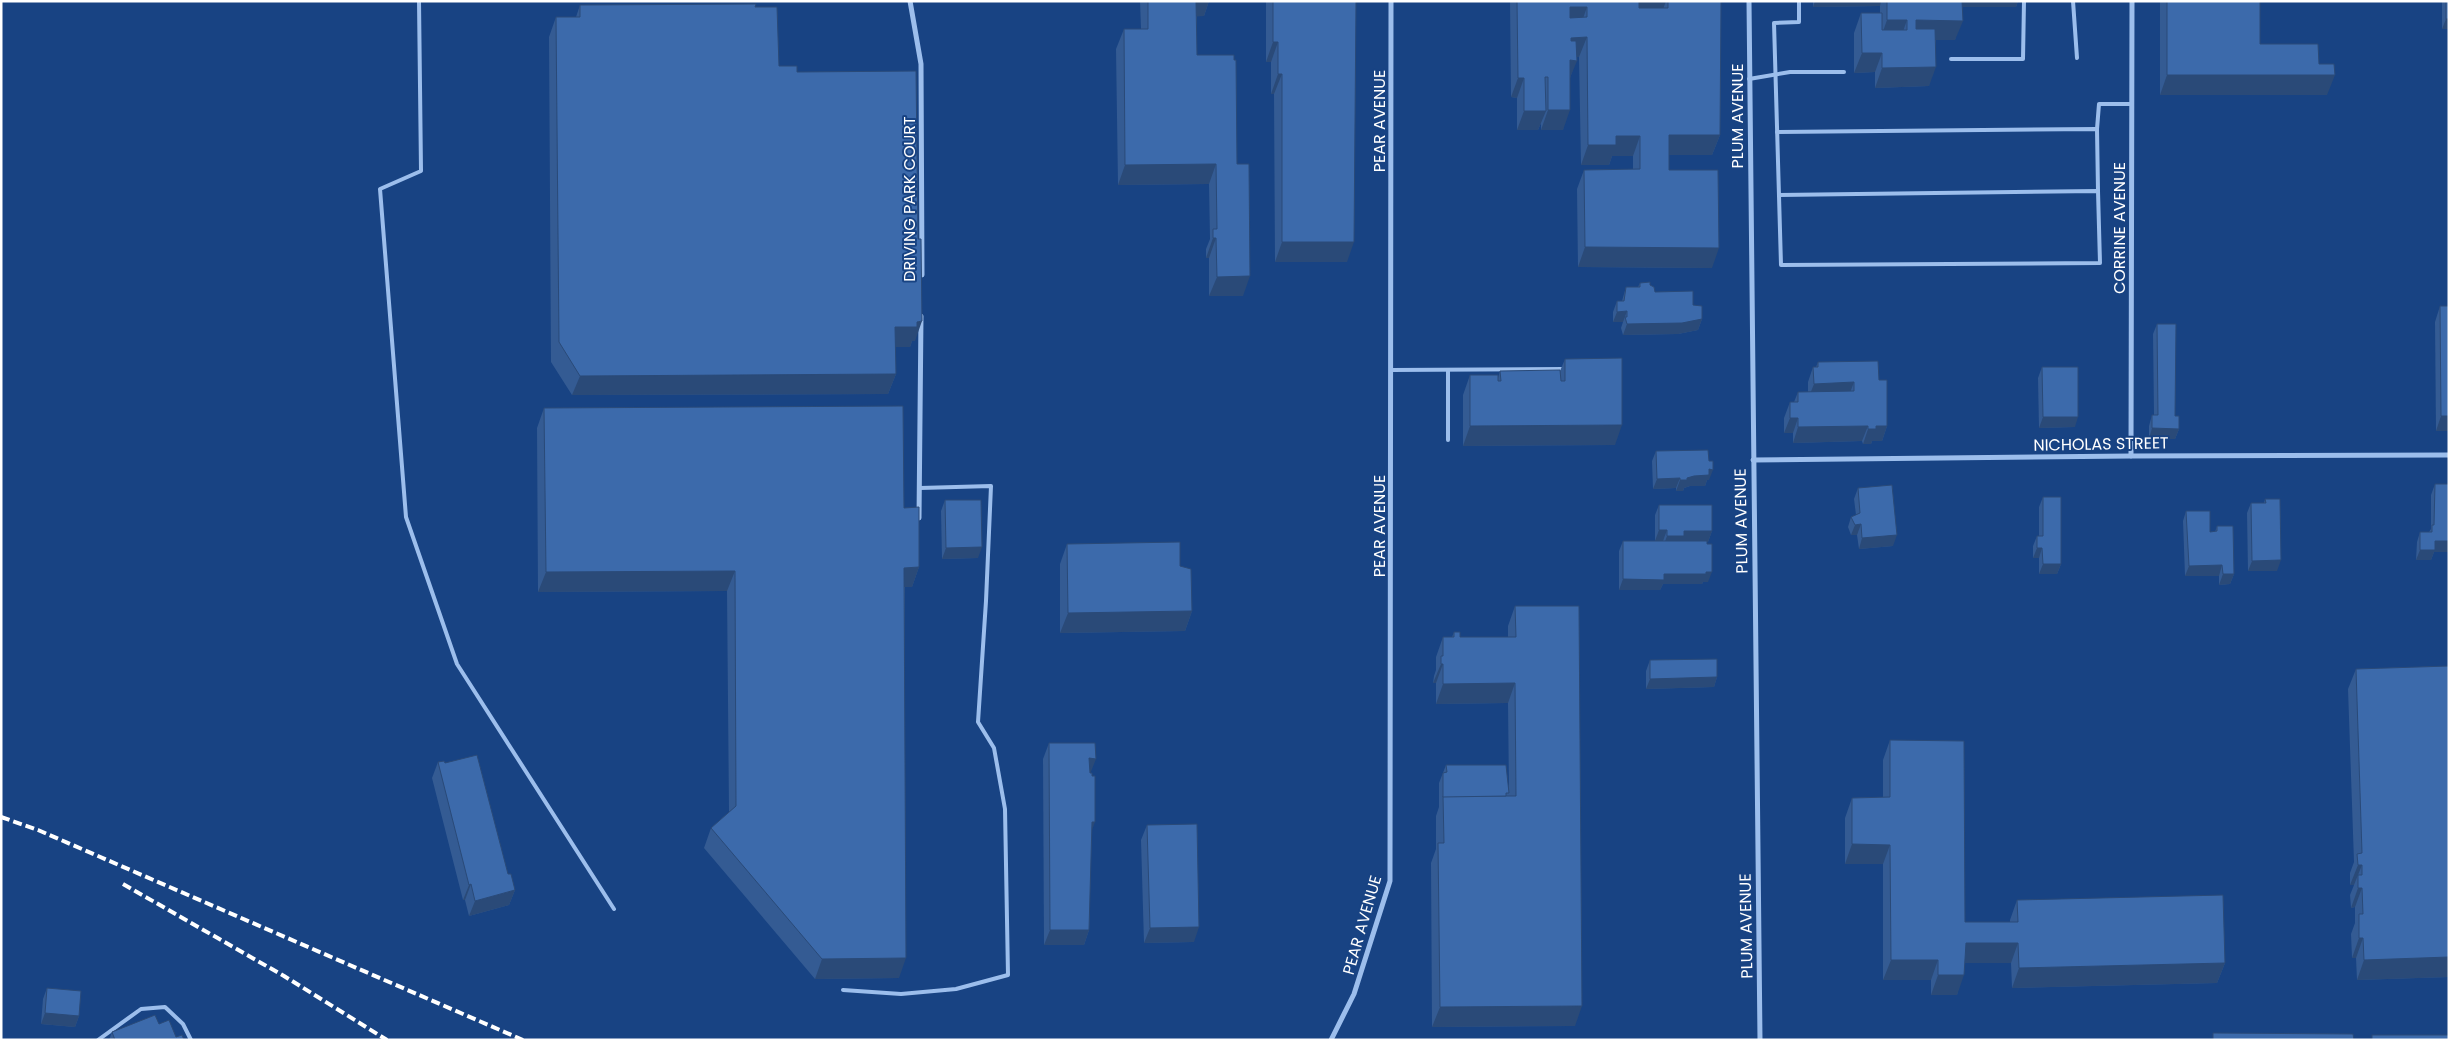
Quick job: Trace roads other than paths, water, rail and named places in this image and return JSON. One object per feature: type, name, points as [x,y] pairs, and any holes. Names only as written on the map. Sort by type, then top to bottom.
[{"type":"street","name":"DRIVING PARK COURT","points":[[910,1],[921,64],[922,284]]},
{"type":"street","name":"PEAR AVENUE","points":[[1331,1040],[1354,994],[1390,881],[1391,1]]},
{"type":"street","name":"PLUM AVENUE","points":[[1749,1],[1760,1040]]},
{"type":"street","name":"CORRINE AVENUE","points":[[2131,456],[2132,1]]},
{"type":"street","points":[[919,518],[922,312]]},
{"type":"street","name":"NICHOLAS STREET","points":[[1753,460],[2449,455]]},
{"type":"lane","points":[[419,1],[421,171],[380,189],[406,516],[458,664],[614,909]]},
{"type":"lane","points":[[1800,1],[1799,22],[1774,23],[1781,265],[2100,263],[2097,129],[2099,104],[2132,104]]},
{"type":"lane","points":[[1951,59],[2023,59],[2024,1]]},
{"type":"lane","points":[[2073,1],[2078,58]]},
{"type":"lane","points":[[1750,79],[1776,76],[1790,72],[1844,72]]},
{"type":"lane","points":[[1777,132],[2097,129]]},
{"type":"lane","points":[[1779,195],[2098,191]]},
{"type":"lane","points":[[1392,370],[1568,369]]},
{"type":"lane","points":[[1448,370],[1448,440]]},
{"type":"lane","points":[[843,990],[901,994],[956,989],[1008,975],[1005,809],[994,748],[978,722],[991,486],[920,488]]},
{"type":"lane","points":[[98,1040],[141,1009],[165,1007],[183,1024],[190,1040]]},
{"type":"railway","points":[[1,817],[38,830],[523,1040]]},
{"type":"railway","points":[[123,884],[284,976],[387,1040]]}]
